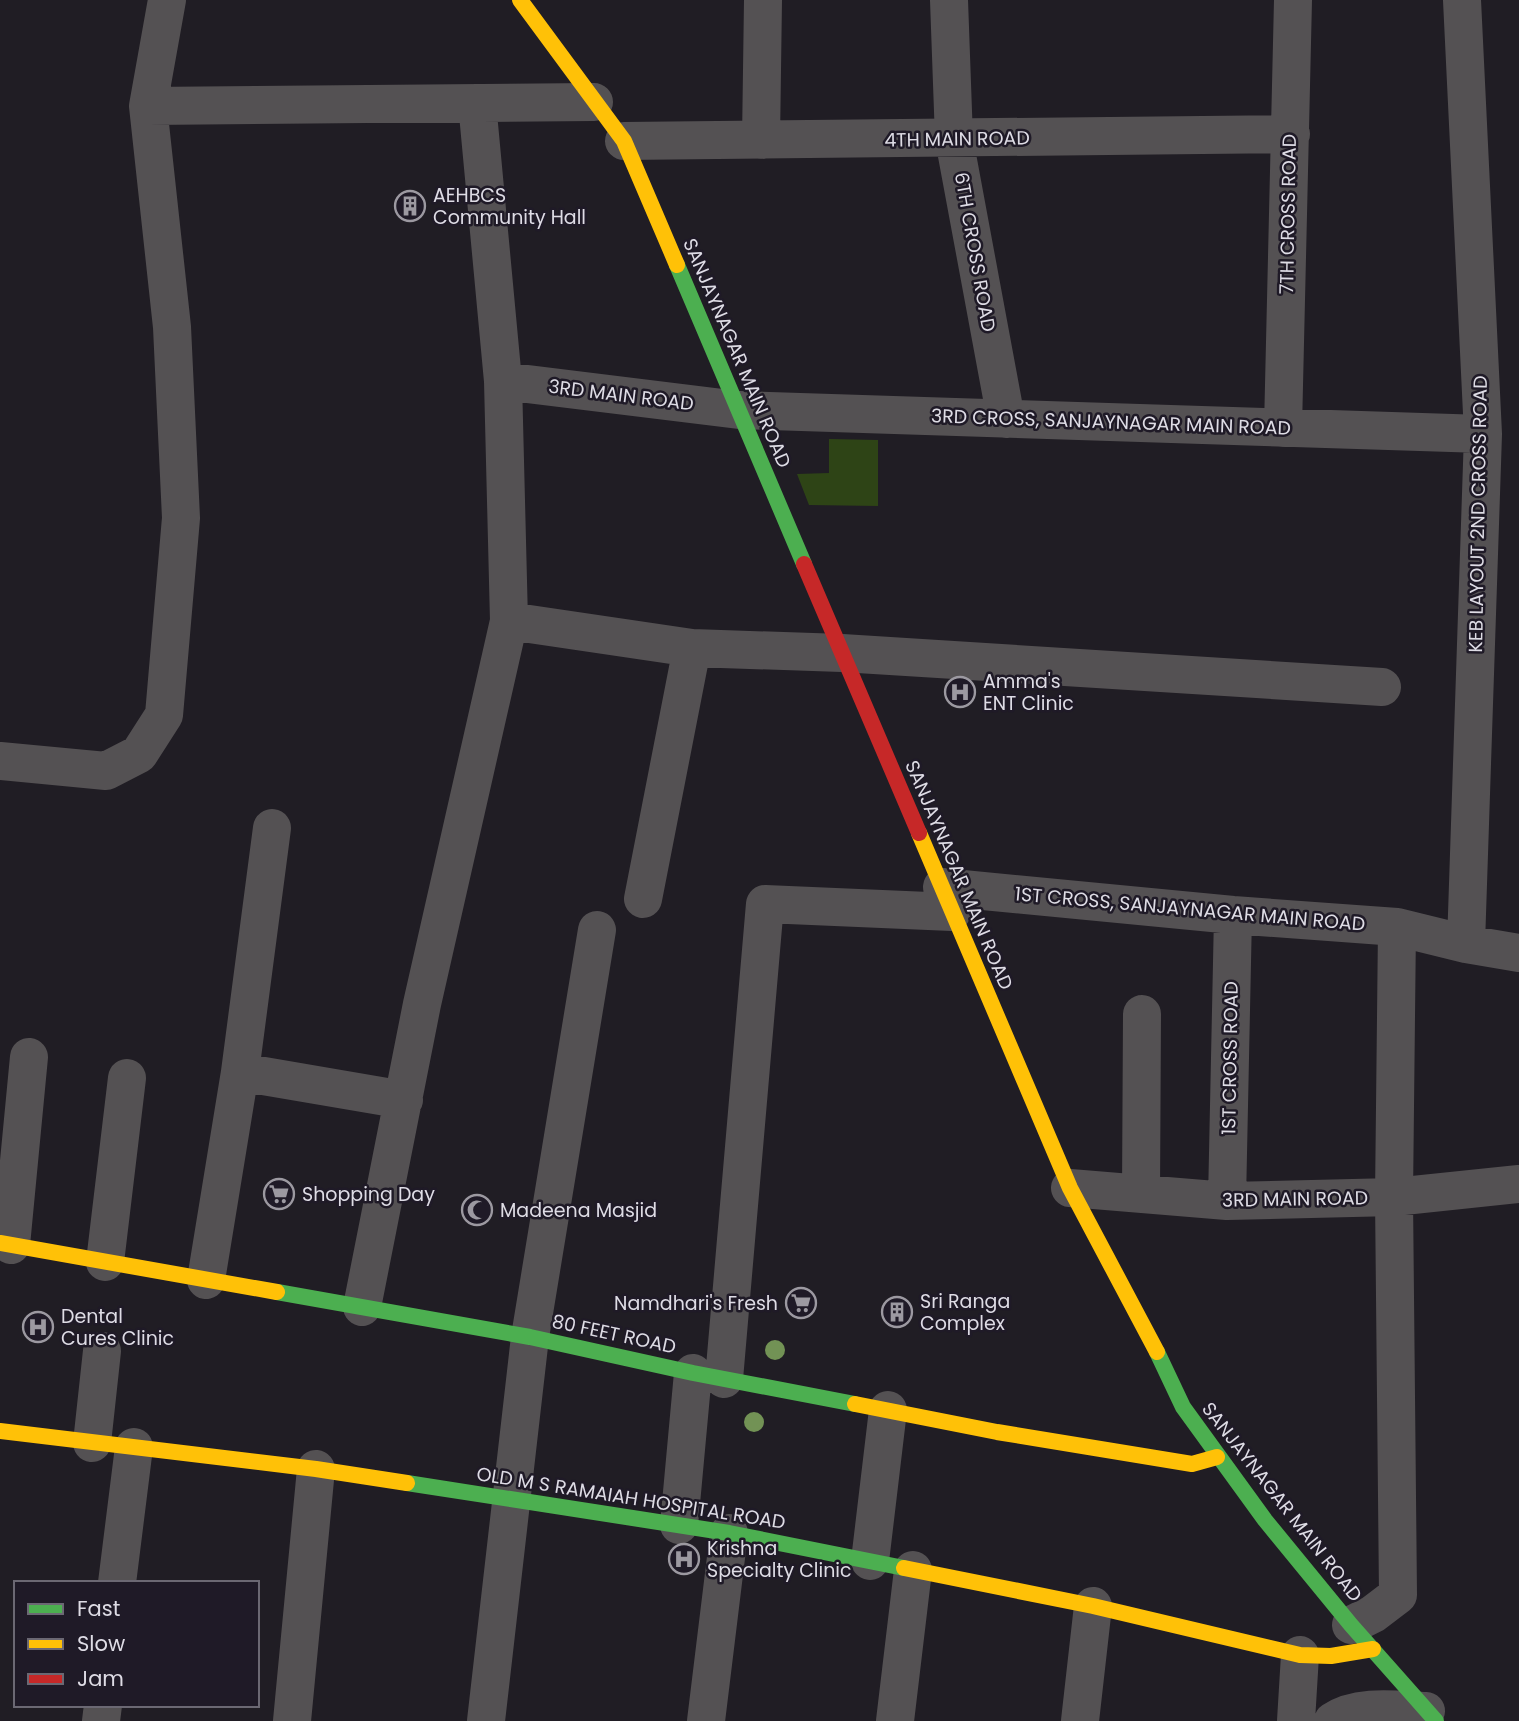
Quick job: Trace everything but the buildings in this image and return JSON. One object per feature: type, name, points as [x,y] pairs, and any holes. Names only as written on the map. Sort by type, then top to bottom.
[{"type":"street","points":[[0,761],[106,771],[139,754],[164,715],[181,518],[172,327],[148,106],[167,0]]},
{"type":"street","name":"SANJAYNAGAR MAIN ROAD","points":[[520,0],[624,141],[1070,1188],[1143,1324],[1183,1407],[1265,1520],[1431,1716]]},
{"type":"street","points":[[761,141],[763,0]]},
{"type":"street","name":"6TH CROSS ROAD","points":[[949,0],[954,139],[1006,419]]},
{"type":"street","name":"7TH CROSS ROAD","points":[[1283,428],[1293,0]]},
{"type":"street","name":"KEB LAYOUT 2ND CROSS ROAD","points":[[1462,0],[1483,434],[1466,944]]},
{"type":"street","points":[[148,106],[594,102]]},
{"type":"street","points":[[362,1307],[422,1004],[509,621],[503,381],[485,160],[477,103]]},
{"type":"street","name":"4TH MAIN ROAD","points":[[624,141],[1291,134]]},
{"type":"street","name":"3RD MAIN ROAD","points":[[503,381],[739,410]]},
{"type":"street","name":"3RD CROSS, SANJAYNAGAR MAIN ROAD","points":[[739,410],[1483,434]]},
{"type":"street","points":[[509,621],[692,648],[842,653],[1382,687]]},
{"type":"street","points":[[643,899],[692,648]]},
{"type":"street","points":[[206,1280],[240,1072],[272,828]]},
{"type":"street","name":"1ST CROSS, SANJAYNAGAR MAIN ROAD","points":[[709,1376],[765,904],[947,900],[1233,915],[1397,927],[1466,944],[1519,953]]},
{"type":"street","name":"1ST CROSS ROAD","points":[[1227,1201],[1233,915]]},
{"type":"street","points":[[1362,1637],[1373,1614],[1398,1595],[1394,1197],[1397,927]]},
{"type":"street","points":[[486,1721],[530,1338],[597,930]]},
{"type":"street","points":[[1141,1194],[1142,1014]]},
{"type":"street","points":[[5,1244],[29,1057]]},
{"type":"street","points":[[240,1072],[404,1100]]},
{"type":"street","points":[[105,1262],[127,1078]]},
{"type":"street","name":"3RD MAIN ROAD","points":[[1070,1188],[1227,1201],[1394,1197],[1519,1185]]},
{"type":"street","name":"80 FEET ROAD","points":[[5,1244],[530,1338],[997,1432],[1192,1464],[1217,1457]]},
{"type":"street","points":[[92,1443],[102,1351]]},
{"type":"street","points":[[679,1525],[709,1376]]},
{"type":"street","points":[[870,1561],[888,1410]]},
{"type":"street","name":"OLD M S RAMAIAH HOSPITAL ROAD","points":[[0,1430],[316,1469],[729,1533],[1093,1606],[1300,1655],[1331,1656],[1362,1637]]},
{"type":"street","points":[[117,1581],[134,1447]]},
{"type":"street","points":[[292,1721],[316,1469]]},
{"type":"street","points":[[706,1721],[729,1533]]},
{"type":"street","points":[[895,1721],[913,1570]]},
{"type":"street","points":[[1080,1721],[1093,1606]]},
{"type":"street","points":[[1296,1721],[1300,1655]]},
{"type":"street","points":[[1333,1721],[1377,1710],[1431,1716]]},
{"type":"green space","points":[[829,439],[878,440],[878,506],[809,505],[797,474],[829,473]]},
{"type":"traffic: fast","points":[[677,265],[804,564]]},
{"type":"traffic: fast","points":[[277,1292],[530,1337],[693,1373],[855,1404]]},
{"type":"traffic: fast","points":[[1157,1352],[1183,1407],[1265,1520],[1351,1625],[1436,1721]]},
{"type":"traffic: fast","points":[[407,1483],[729,1533],[904,1568]]},
{"type":"traffic: slow","points":[[520,0],[624,141],[677,265]]},
{"type":"traffic: slow","points":[[919,833],[1070,1188],[1157,1352]]},
{"type":"traffic: slow","points":[[0,1243],[277,1292]]},
{"type":"traffic: slow","points":[[855,1404],[997,1432],[1192,1464],[1217,1457]]},
{"type":"traffic: slow","points":[[0,1431],[316,1469],[407,1483]]},
{"type":"traffic: slow","points":[[904,1568],[1093,1606],[1300,1655],[1331,1656],[1373,1649]]},
{"type":"traffic: jam","points":[[804,564],[919,833]]},
{"type":"place","name":"AEHBCS Community Hall","points":[[410,206]]},
{"type":"place","name":"Amma's ENT Clinic","points":[[960,692]]},
{"type":"place","name":"Shopping Day","points":[[279,1194]]},
{"type":"place","name":"Madeena Masjid","points":[[477,1210]]},
{"type":"place","name":"Namdhari's Fresh","points":[[801,1303]]},
{"type":"place","name":"Sri Ranga Complex","points":[[897,1312]]},
{"type":"place","name":"Dental Cures Clinic","points":[[38,1327]]},
{"type":"place","name":"Krishna Specialty Clinic","points":[[684,1559]]}]
